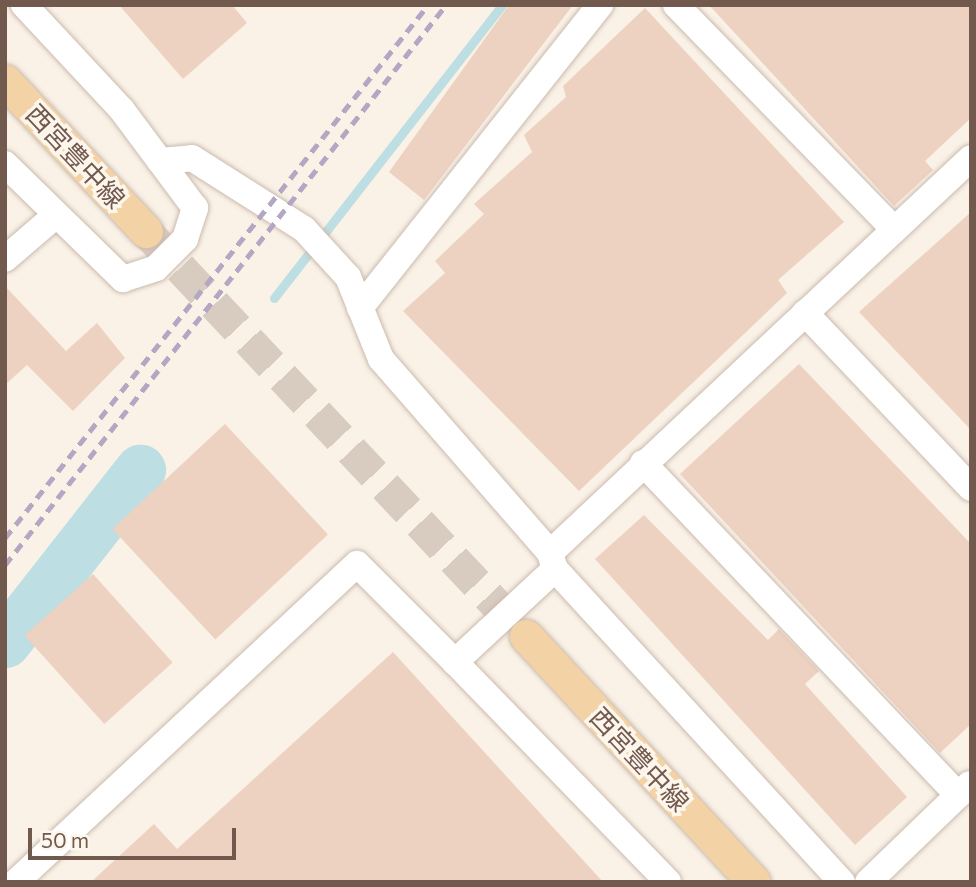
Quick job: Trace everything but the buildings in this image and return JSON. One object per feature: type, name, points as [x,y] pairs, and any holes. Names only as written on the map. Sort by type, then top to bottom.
[{"type":"main road","name":"西宮豊中線","points":[[5,81],[146,231]]},
{"type":"main road","name":"西宮豊中線","points":[[526,636],[754,882]]},
{"type":"street","points":[[5,164],[55,216],[123,279],[156,268],[185,239],[195,208],[122,110],[24,5]]},
{"type":"street","points":[[360,308],[600,5]]},
{"type":"street","points":[[676,5],[894,229]]},
{"type":"street","points":[[160,161],[192,158],[304,229],[348,277],[381,359],[553,561],[842,882]]},
{"type":"street","points":[[455,662],[643,463],[971,158]]},
{"type":"street","points":[[5,259],[55,216]]},
{"type":"street","points":[[804,313],[971,488]]},
{"type":"street","points":[[643,463],[964,789],[868,882]]},
{"type":"street","points":[[16,882],[357,564],[668,882]]},
{"type":"waterway","points":[[274,298],[502,5]]},
{"type":"waterway","points":[[5,642],[140,470]]},
{"type":"tunnel","points":[[146,231],[526,636]]},
{"type":"railway","points":[[5,538],[428,5]]},
{"type":"railway","points":[[5,565],[446,5]]}]
